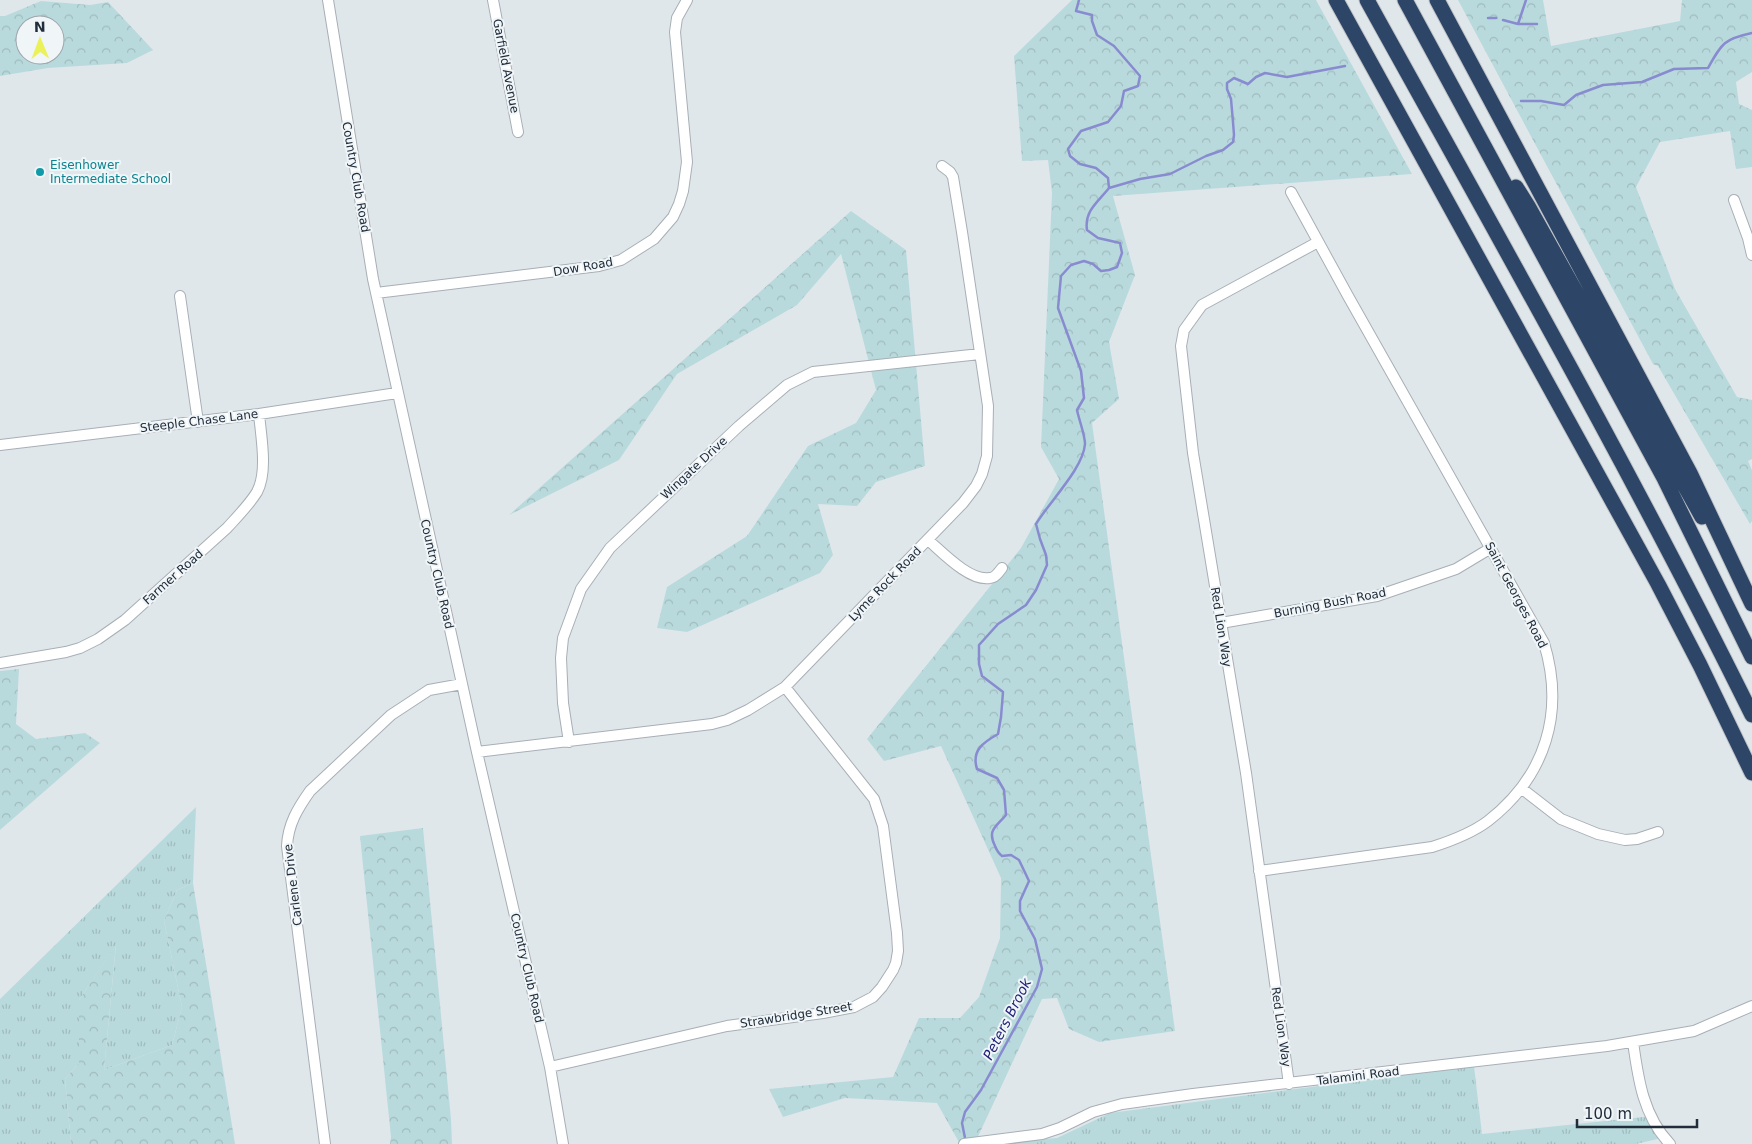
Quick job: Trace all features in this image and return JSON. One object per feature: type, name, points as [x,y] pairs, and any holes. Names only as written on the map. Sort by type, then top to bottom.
[{"type":"highway","points":[[1336,0],[1658,584],[1700,665],[1752,773]]},
{"type":"highway","points":[[1368,0],[1674,560],[1752,715]]},
{"type":"highway","points":[[1405,0],[1664,478],[1752,657]]},
{"type":"highway","points":[[1437,0],[1690,473],[1752,604]]},
{"type":"highway","points":[[1465,111],[1528,206],[1722,554],[1737,573]]},
{"type":"street","name":"Country Club Road","points":[[328,0],[376,293],[477,752],[550,1067],[563,1144]]},
{"type":"street","name":"Garfield Avenue","points":[[493,0],[518,132]]},
{"type":"street","name":"Dow Road","points":[[376,293],[599,266],[621,260],[654,239],[673,217],[679,204],[687,166],[675,32],[677,18],[687,0]]},
{"type":"street","name":"Lyme Rock Road","points":[[477,752],[712,724],[727,720],[748,710],[785,687],[963,503],[976,486],[982,474],[987,456],[988,406],[952,177],[950,172],[942,166]]},
{"type":"street","name":"Saint Georges Road","points":[[1259,871],[1432,847],[1455,839],[1487,822],[1521,788],[1542,752],[1548,736],[1552,710],[1552,678],[1544,643],[1291,192]]},
{"type":"street","points":[[1734,200],[1752,255]]},
{"type":"street","name":"Red Lion Way","points":[[1289,1084],[1246,773],[1193,453],[1180,346],[1184,330],[1202,305],[1318,242]]},
{"type":"street","points":[[180,296],[198,422]]},
{"type":"street","name":"Wingate Drive","points":[[569,742],[563,703],[561,658],[564,638],[581,589],[610,548],[738,426],[787,384],[813,372],[980,354]]},
{"type":"street","name":"Steeple Chase Lane","points":[[0,445],[259,414],[397,392]]},
{"type":"street","name":"Farmer Road","points":[[0,663],[66,652],[80,648],[98,639],[125,620],[227,528],[241,513],[260,485],[263,462],[259,414]]},
{"type":"street","points":[[928,540],[960,567],[978,578],[995,576],[1002,568]]},
{"type":"street","name":"Burning Bush Road","points":[[1221,623],[1383,594],[1456,569],[1491,548]]},
{"type":"street","name":"Carlene Drive","points":[[325,1144],[287,846],[289,828],[310,791],[391,715],[429,690],[462,684]]},
{"type":"street","name":"Strawbridge Street","points":[[550,1067],[727,1026],[854,1008],[873,997],[888,978],[896,963],[898,951],[897,932],[882,826],[874,799],[785,687]]},
{"type":"street","points":[[1521,788],[1561,819],[1598,834],[1625,840],[1637,839],[1658,832]]},
{"type":"street","name":"Talamini Road","points":[[964,1144],[1042,1134],[1060,1128],[1093,1112],[1122,1104],[1633,1042],[1694,1031],[1752,1006]]},
{"type":"street","points":[[1633,1042],[1642,1094],[1647,1108],[1661,1135],[1670,1144]]},
{"type":"green space","points":[[1072,0],[1316,0],[1412,174],[1113,196],[1135,275],[1109,342],[1119,399],[1092,423],[1175,1031],[1099,1042],[1069,1029],[1057,998],[1042,999],[975,1143],[960,1144],[937,1103],[845,1098],[783,1117],[769,1089],[893,1077],[919,1018],[960,1018],[979,997],[1000,938],[1001,878],[941,746],[884,761],[867,739],[1021,548],[1059,479],[1041,447],[1052,193],[1048,160],[1022,161],[1014,56]]},
{"type":"green space","points":[[1458,0],[1543,0],[1551,46],[1680,21],[1682,0],[1752,0],[1752,72],[1736,82],[1739,104],[1752,110],[1752,167],[1736,169],[1730,131],[1660,142],[1636,187],[1675,289],[1737,397],[1752,400],[1752,459],[1748,461],[1752,470],[1752,521],[1750,524],[1658,366],[1653,364]]},
{"type":"green space","points":[[41,1],[90,5],[108,2],[153,50],[127,63],[48,68],[0,76],[0,16],[5,16]]},
{"type":"green space","points":[[851,211],[906,250],[925,466],[876,482],[857,506],[818,504],[833,555],[820,573],[687,632],[657,628],[667,587],[747,536],[808,446],[856,423],[876,390],[841,254],[797,305],[677,374],[619,460],[509,515]]},
{"type":"green space","points":[[19,669],[16,724],[36,739],[85,733],[100,743],[0,830],[0,671]]},
{"type":"green space","points":[[196,807],[193,883],[177,890],[164,921],[182,1007],[172,1045],[104,1070],[116,945],[79,1000],[79,1063],[65,1079],[71,1144],[0,1144],[0,999]]},
{"type":"green space","points":[[423,828],[452,1144],[390,1144],[391,1137],[360,836]]},
{"type":"green space","points":[[193,883],[235,1144],[71,1144],[65,1079],[79,1063],[79,1000],[116,944],[104,1070],[172,1045],[182,1007],[164,921],[177,890]]},
{"type":"green space","points":[[1474,1066],[1482,1134],[1653,1116],[1666,1137],[1636,1144],[975,1144],[1057,1138],[1110,1113]]},
{"type":"waterway","name":"Peters Brook","points":[[965,1138],[962,1123],[965,1112],[981,1090],[1037,987],[1042,969],[1035,939],[1020,911],[1020,901],[1029,881],[1019,860],[1011,855],[1002,856],[997,851],[993,841],[992,832],[1006,815],[1004,790],[997,778],[977,769],[977,752],[988,740],[998,734],[1003,692],[982,676],[979,664],[979,645],[998,624],[1026,605],[1036,590],[1047,565],[1046,555],[1036,524],[1065,485],[1083,454],[1085,440],[1077,410],[1084,398],[1081,371],[1058,308],[1061,276],[1071,265],[1084,261],[1093,264],[1101,271],[1117,267],[1122,253],[1120,243],[1098,238],[1087,230],[1090,212],[1096,202],[1109,188],[1108,178],[1096,168],[1080,164],[1070,156],[1068,149],[1081,131],[1108,122],[1121,106],[1124,91],[1138,86],[1140,76],[1114,46],[1097,35],[1092,15],[1076,11],[1079,0]]},
{"type":"waterway","points":[[1518,24],[1526,0]]},
{"type":"waterway","points":[[1488,18],[1496,18]]},
{"type":"waterway","points":[[1503,20],[1518,24],[1537,24]]},
{"type":"waterway","points":[[1521,101],[1541,101],[1564,105],[1576,95],[1603,85],[1642,82],[1674,69],[1708,68],[1725,43],[1735,37],[1752,33]]},
{"type":"waterway","points":[[1109,188],[1140,179],[1170,174],[1206,156],[1223,150],[1233,142],[1231,99],[1227,83],[1234,78],[1248,84],[1256,77],[1265,73],[1287,77],[1345,66]]},
{"type":"place","name":"Eisenhower Intermediate School","points":[[40,172]]}]
